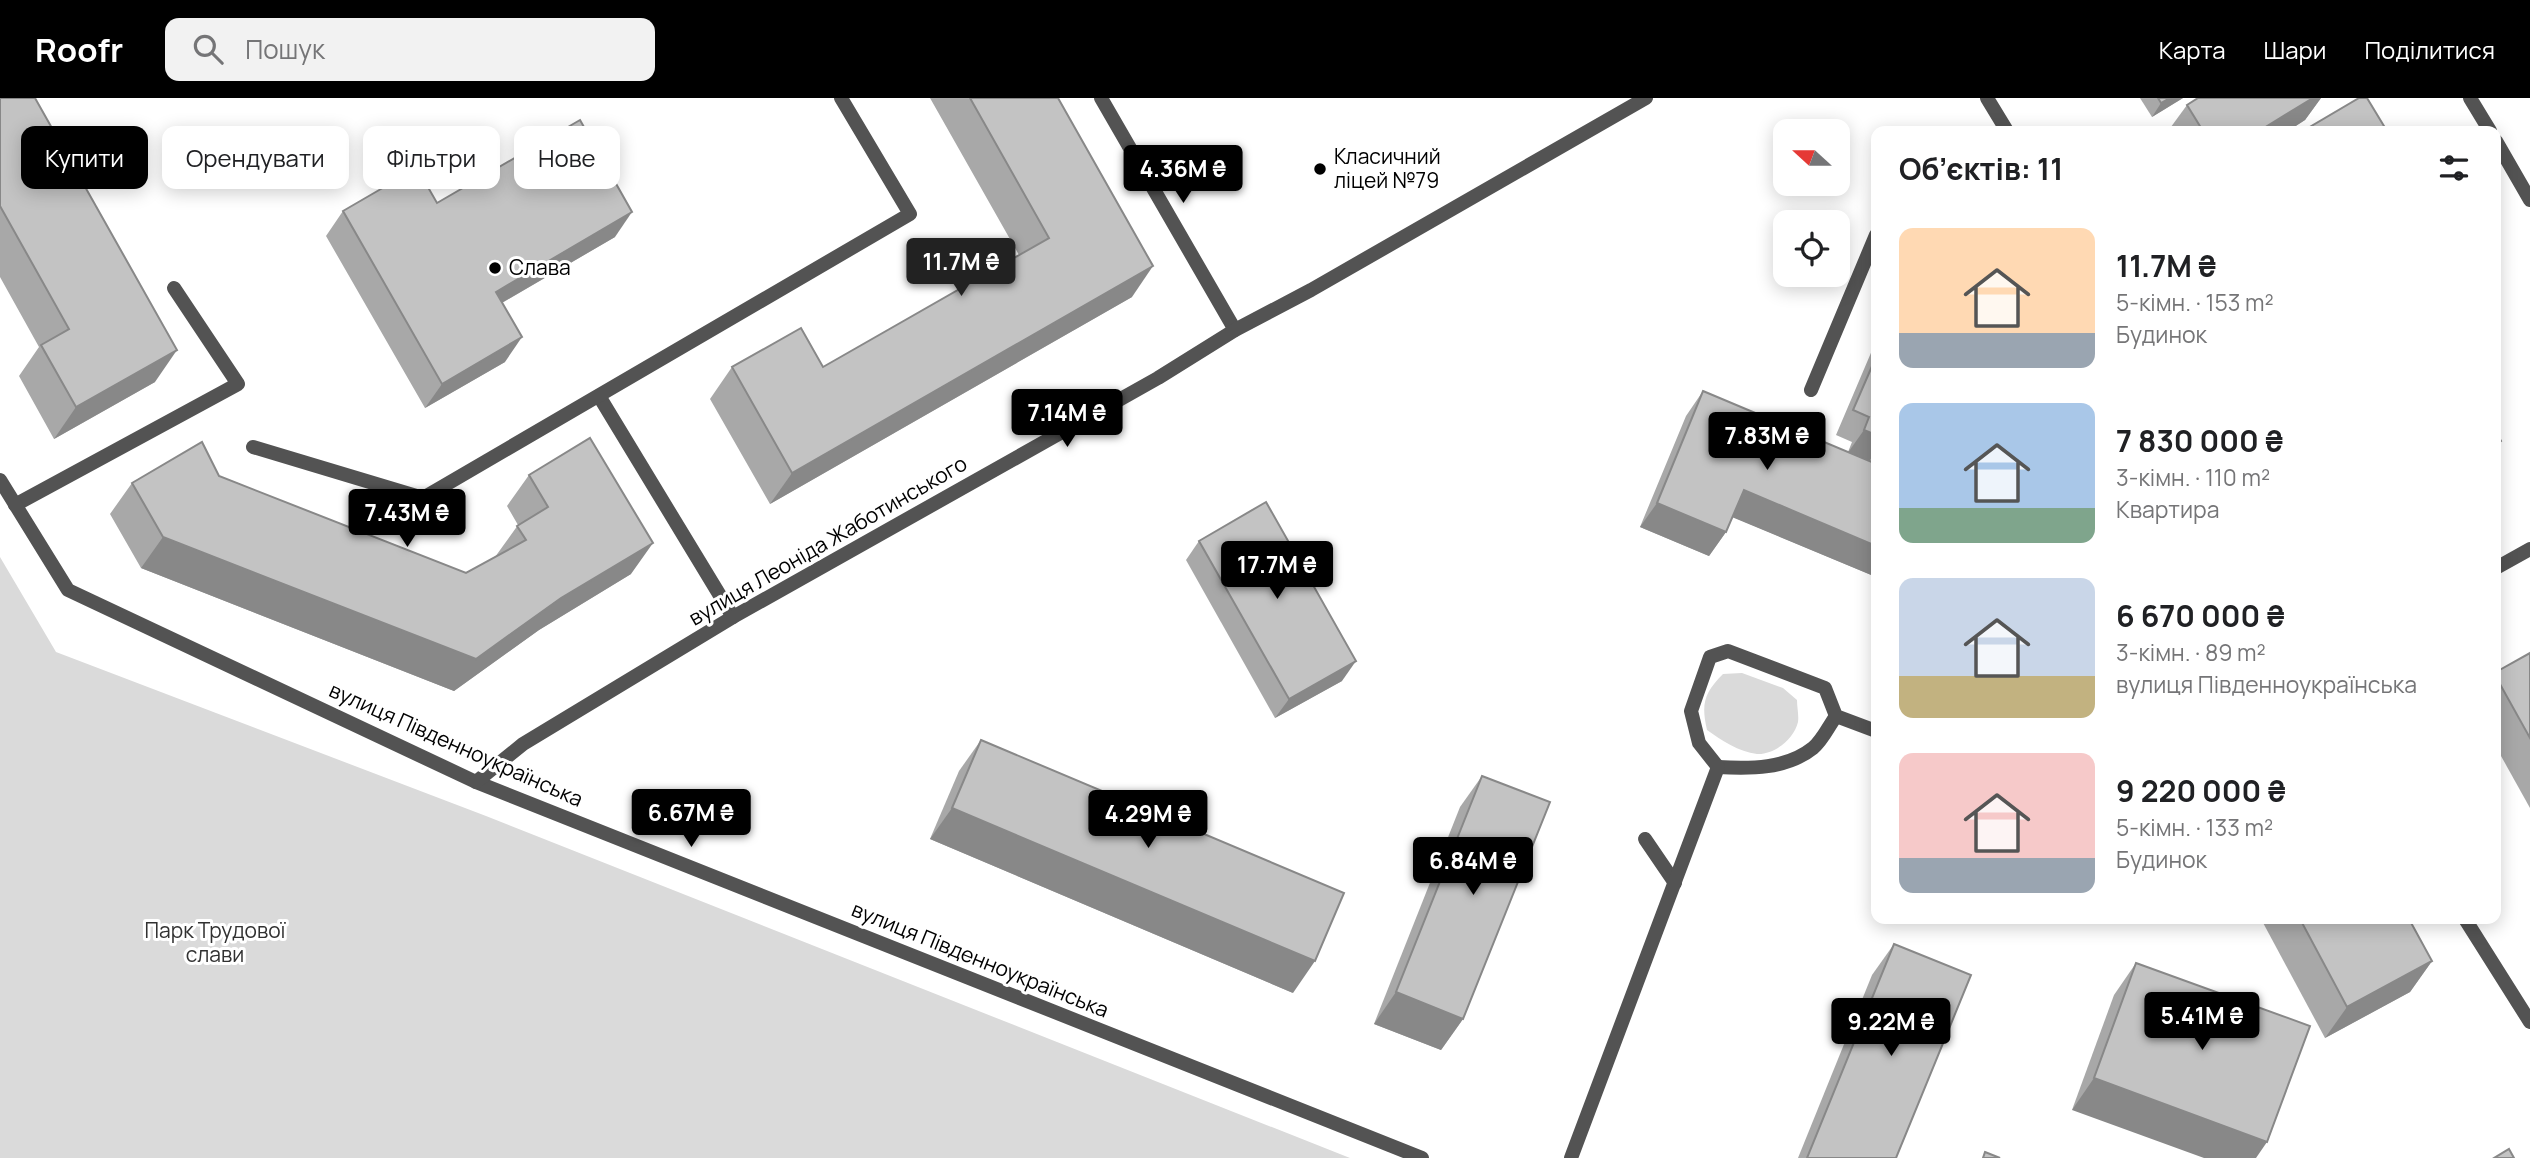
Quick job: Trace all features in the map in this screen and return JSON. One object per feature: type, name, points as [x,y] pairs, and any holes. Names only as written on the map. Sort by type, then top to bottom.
[{"type":"street","points":[[253,447],[423,498],[910,214],[841,98]]},
{"type":"street","points":[[1101,98],[1235,330]]},
{"type":"street","name":"вулиця Леоніда Жаботинського","points":[[476,782],[523,744],[733,618],[1646,98]]},
{"type":"street","points":[[1987,98],[2004,126]]},
{"type":"street","points":[[2470,98],[2487,126]]},
{"type":"street","points":[[2501,150],[2530,200]]},
{"type":"street","points":[[1811,390],[1871,247]]},
{"type":"street","points":[[15,505],[237,384],[174,288]]},
{"type":"street","points":[[599,396],[733,618]]},
{"type":"street","name":"вулиця Південноукраїнська","points":[[0,480],[68,590],[476,782],[1422,1158]]},
{"type":"street","points":[[2501,565],[2530,549]]},
{"type":"street","points":[[1836,716],[1815,747],[1791,761],[1754,769],[1718,767],[1699,743],[1691,711],[1710,657],[1728,651],[1825,688],[1836,716],[1871,729]]},
{"type":"street","points":[[1571,1158],[1718,767]]},
{"type":"street","points":[[1645,839],[1675,883]]},
{"type":"street","points":[[2468,924],[2530,1022]]},
{"type":"green space","name":"Парк Трудової слави","points":[[0,557],[56,652],[486,816],[1350,1158],[0,1158]]},
{"type":"green space","points":[[1742,673],[1783,688],[1797,700],[1796,728],[1788,740],[1770,752],[1757,754],[1744,751],[1707,730],[1704,706],[1708,693],[1723,674]]},
{"type":"building","points":[[0,98],[35,98],[51,126],[21,126],[21,189],[86,189],[177,350],[76,407],[41,345],[69,329],[0,206]]},
{"type":"building","points":[[970,98],[1058,98],[1153,266],[792,473],[732,367],[801,328],[823,367],[1049,238]]},
{"type":"building","points":[[2198,98],[2313,98],[2267,126],[2200,126],[2187,105]]},
{"type":"building","points":[[2359,98],[2367,98],[2384,126],[2311,126]]},
{"type":"building","points":[[580,120],[583,126],[570,126]]},
{"type":"building","points":[[514,158],[514,189],[619,189],[632,212],[496,292],[522,337],[442,384],[343,211],[381,189],[429,189],[437,203],[461,189],[500,189],[500,166]]},
{"type":"building","points":[[1871,369],[1871,433],[1864,430],[1869,417],[1853,410]]},
{"type":"building","points":[[1703,391],[1871,462],[1871,544],[1744,490],[1726,532],[1657,503]]},
{"type":"building","points":[[590,438],[653,543],[561,598],[476,659],[163,537],[132,483],[202,442],[219,476],[466,573],[526,540],[517,526],[548,507],[529,475]]},
{"type":"building","points":[[1266,502],[1356,661],[1289,699],[1199,541]]},
{"type":"building","points":[[2530,653],[2530,738],[2501,686],[2501,669]]},
{"type":"building","points":[[981,740],[1344,893],[1315,961],[952,808]]},
{"type":"building","points":[[1482,776],[1550,802],[1463,1019],[1396,992]]},
{"type":"building","points":[[2303,924],[2412,924],[2432,961],[2347,1007]]},
{"type":"building","points":[[1894,944],[1971,975],[1896,1158],[1807,1158]]},
{"type":"building","points":[[2136,963],[2310,1026],[2267,1142],[2094,1078]]},
{"type":"building","points":[[2509,1149],[2514,1158],[2494,1158]]},
{"type":"building","points":[[1985,1152],[2000,1158],[1983,1158]]},
{"type":"place","name":"Класичний ліцей №79","points":[[1320,169]]},
{"type":"place","name":"Слава","points":[[495,268]]}]
